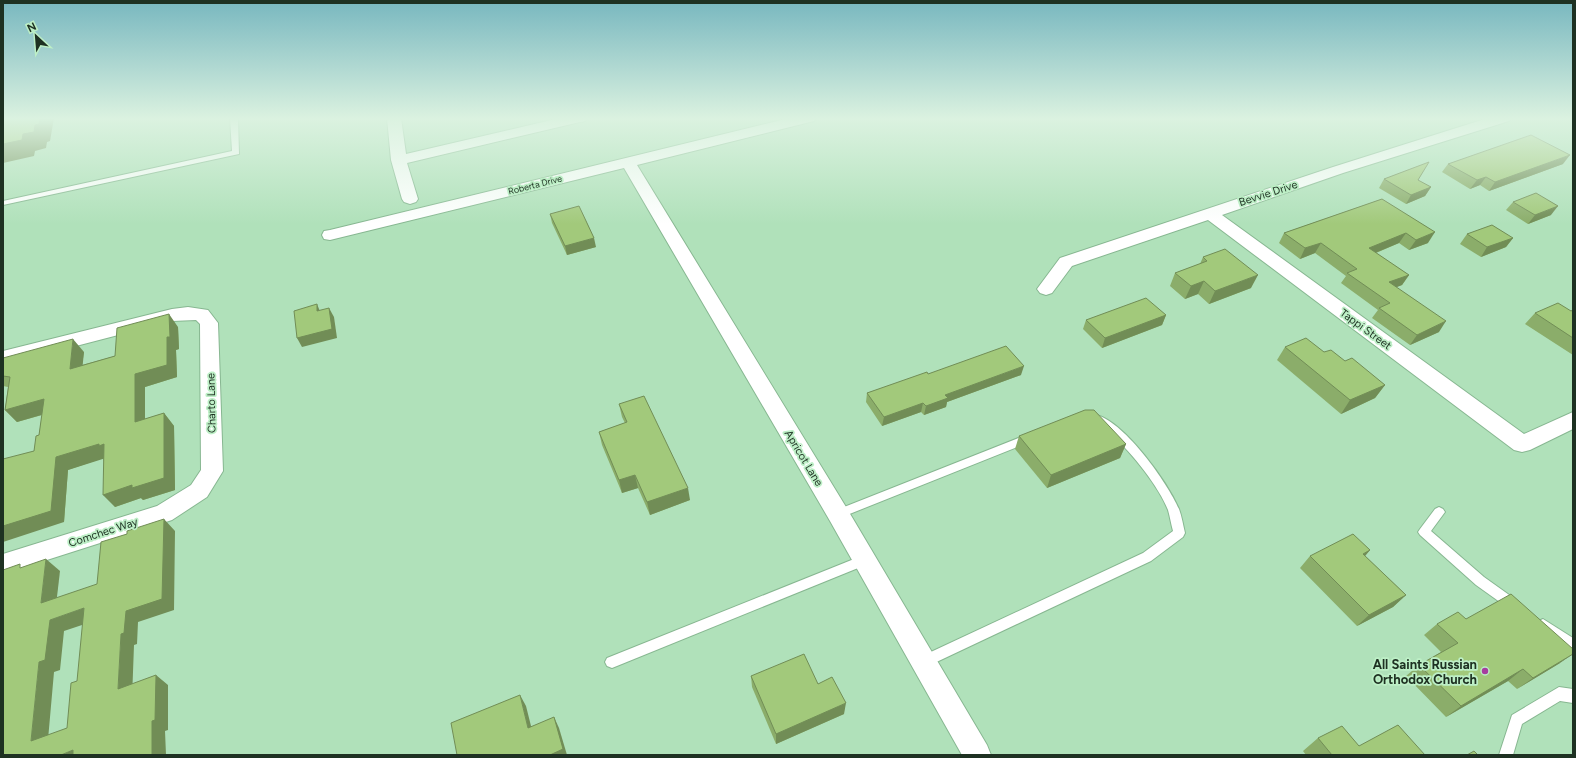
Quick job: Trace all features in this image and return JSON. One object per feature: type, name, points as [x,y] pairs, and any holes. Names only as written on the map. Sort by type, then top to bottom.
[{"type":"street","points":[[398,153],[410,199]]},
{"type":"street","points":[[399,160],[428,153]]},
{"type":"street","name":"Roberta Drive","points":[[330,235],[660,153]]},
{"type":"street","name":"Bevvie Drive","points":[[1046,289],[1066,262],[1391,153]]},
{"type":"street","name":"Apricot Lane","points":[[628,162],[838,514],[977,755]]},
{"type":"street","name":"Tappi Street","points":[[1209,213],[1522,444],[1573,420]]},
{"type":"street","name":"Charto Lane","points":[[3,358],[172,315],[188,313],[201,314],[209,323],[212,471],[199,492]]},
{"type":"street","name":"Comchec Way","points":[[3,564],[164,513],[199,492]]},
{"type":"lane","points":[[3,203],[230,153]]},
{"type":"lane","points":[[923,662],[1148,557],[1179,533],[1173,510],[1162,489],[1122,438],[1103,421],[1089,417],[1084,418]]},
{"type":"lane","points":[[838,514],[1039,433]]},
{"type":"lane","points":[[1439,512],[1424,532],[1480,581],[1523,611]]},
{"type":"lane","points":[[612,662],[864,560]]},
{"type":"lane","points":[[1536,620],[1573,645]]},
{"type":"lane","points":[[1506,755],[1517,720],[1560,694],[1573,696]]},
{"type":"building","points":[[1478,153],[1567,153],[1570,155],[1495,182],[1486,177],[1477,180],[1448,164]]},
{"type":"building","points":[[1429,162],[1418,180],[1431,187],[1411,195],[1384,179]]},
{"type":"building","points":[[1536,193],[1558,206],[1535,215],[1513,202]]},
{"type":"building","points":[[1382,199],[1435,232],[1416,240],[1406,233],[1369,248],[1409,275],[1389,282],[1446,321],[1417,335],[1379,308],[1390,303],[1347,273],[1357,269],[1321,243],[1305,248],[1284,233]]},
{"type":"building","points":[[579,206],[594,238],[565,246],[550,214]]},
{"type":"building","points":[[1492,225],[1513,238],[1487,247],[1467,234]]},
{"type":"building","points":[[1225,249],[1258,275],[1215,291],[1204,281],[1191,286],[1175,273],[1207,261],[1203,257]]},
{"type":"building","points":[[1146,298],[1166,315],[1105,338],[1086,320]]},
{"type":"building","points":[[1558,303],[1571,311],[1573,310],[1573,338],[1535,313]]},
{"type":"building","points":[[317,304],[317,311],[329,308],[332,329],[297,338],[294,311]]},
{"type":"building","points":[[169,314],[170,337],[167,337],[167,365],[135,374],[135,422],[164,413],[164,478],[132,488],[132,485],[103,495],[104,444],[99,446],[99,444],[56,457],[51,511],[3,526],[3,459],[34,451],[36,436],[39,435],[44,399],[5,410],[10,377],[3,376],[3,358],[73,339],[70,369],[115,356],[117,328]]},
{"type":"building","points":[[1306,338],[1324,352],[1331,350],[1345,361],[1352,358],[1385,385],[1350,400],[1285,347]]},
{"type":"building","points":[[1006,346],[1024,366],[945,395],[948,398],[926,406],[923,403],[884,417],[867,393],[927,372],[928,374]]},
{"type":"building","points":[[644,396],[688,488],[647,502],[635,475],[619,480],[599,432],[627,422],[619,404]]},
{"type":"building","points":[[1085,410],[1094,410],[1126,444],[1051,475],[1019,436]]},
{"type":"building","points":[[164,519],[162,599],[126,611],[124,633],[121,634],[118,689],[156,675],[155,720],[152,721],[152,755],[73,755],[73,750],[61,755],[3,755],[3,570],[20,564],[20,568],[46,559],[41,603],[97,584],[101,542],[127,534],[127,531]],"holes":[[[84,608],[77,681],[71,683],[67,728],[31,741],[39,662],[45,660],[50,620]]]},
{"type":"building","points":[[1353,534],[1370,550],[1363,554],[1406,595],[1369,615],[1310,556]]},
{"type":"building","points":[[1511,594],[1573,649],[1573,654],[1533,678],[1523,669],[1461,706],[1419,665],[1458,643],[1437,624],[1458,612],[1466,619]]},
{"type":"building","points":[[804,654],[818,684],[832,677],[846,703],[776,734],[751,676]]},
{"type":"building","points":[[520,695],[528,728],[554,717],[563,749],[550,755],[457,755],[451,723]]},
{"type":"building","points":[[1398,725],[1425,755],[1332,755],[1318,738],[1342,726],[1359,746]]},
{"type":"building","points":[[1474,751],[1478,755],[1467,755]]},
{"type":"place","name":"All Saints Russian Orthodox Church","points":[[1485,671]]}]
